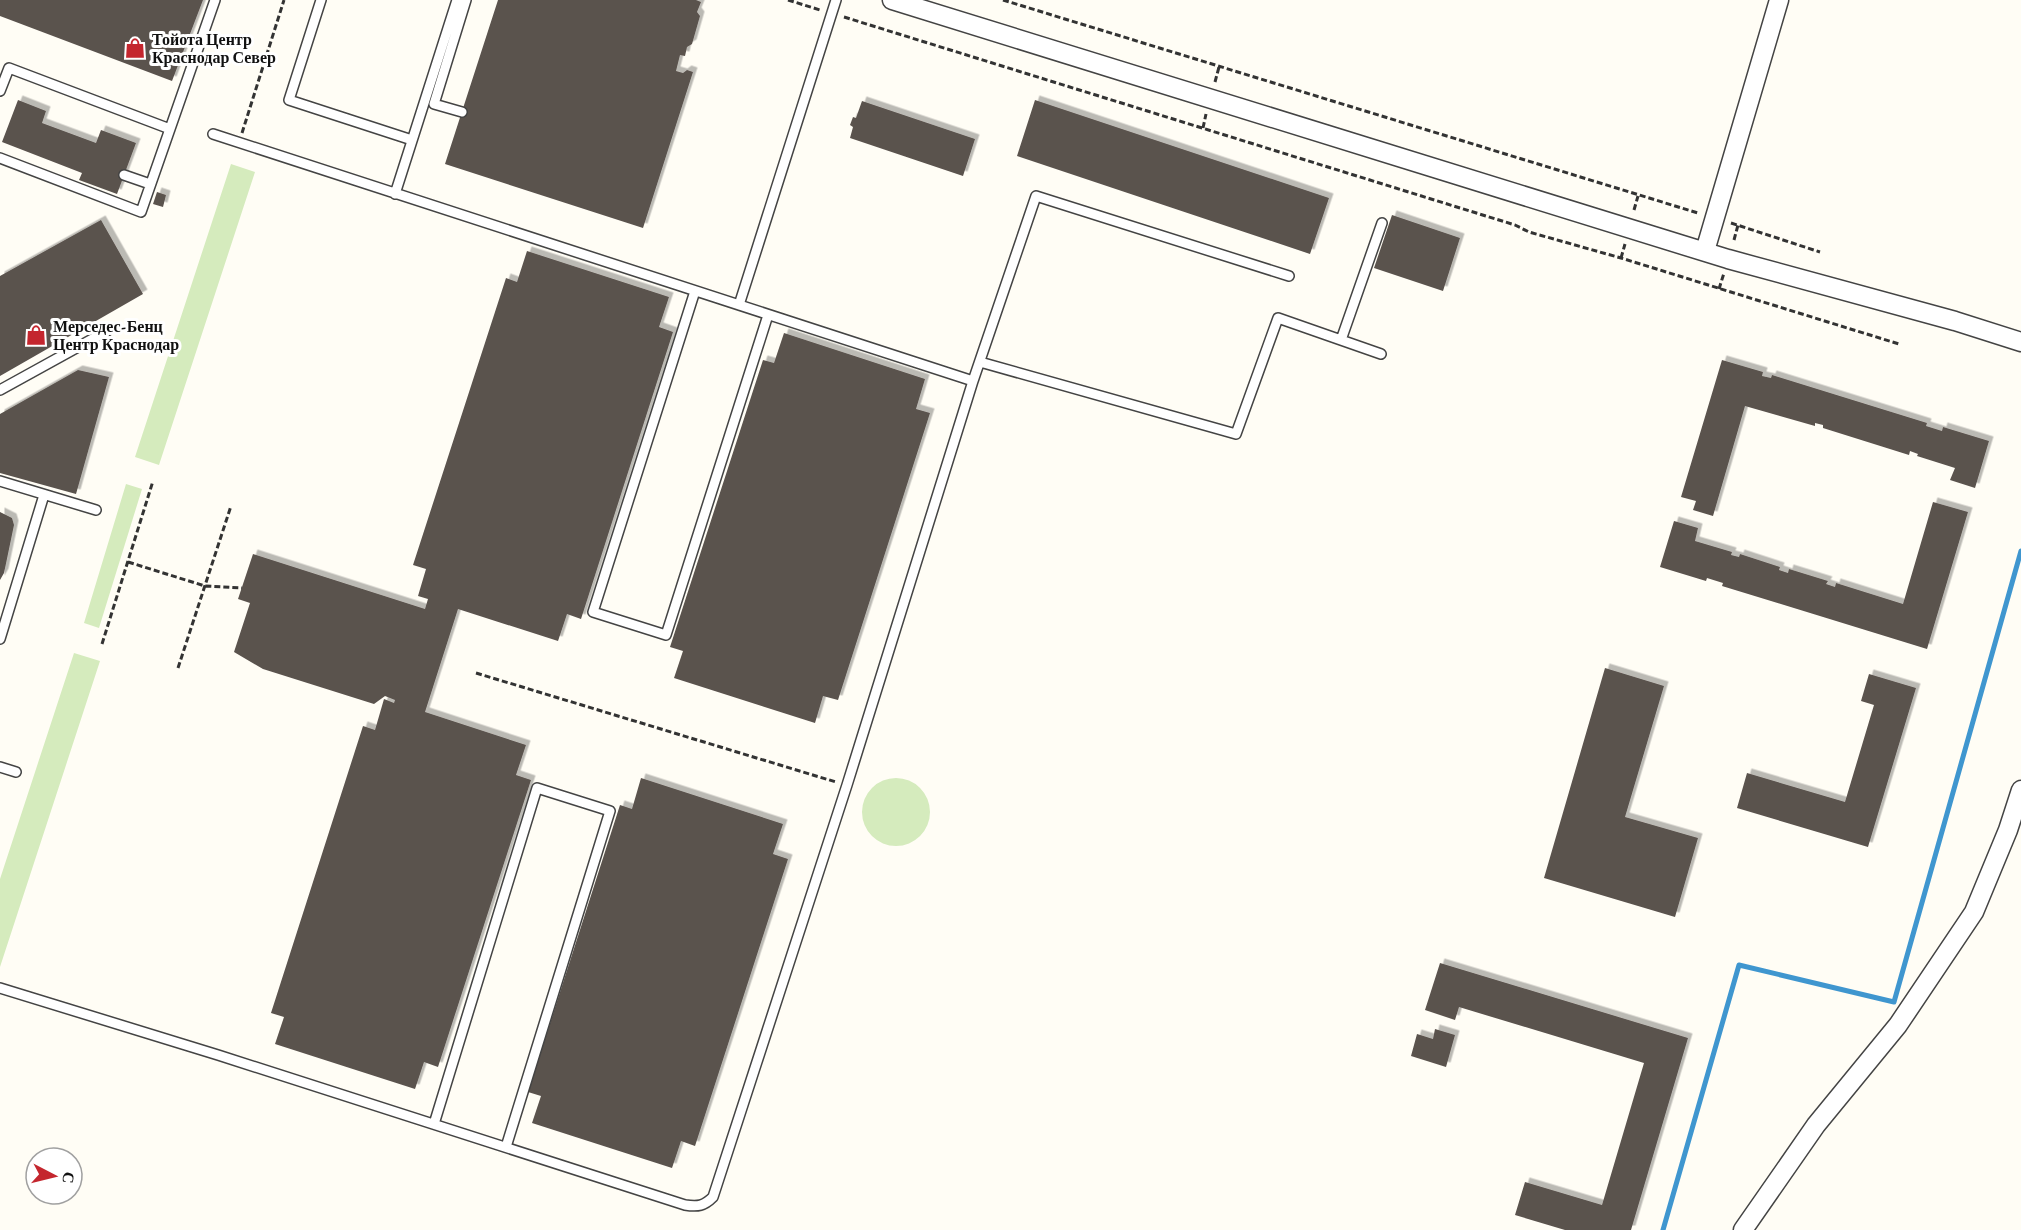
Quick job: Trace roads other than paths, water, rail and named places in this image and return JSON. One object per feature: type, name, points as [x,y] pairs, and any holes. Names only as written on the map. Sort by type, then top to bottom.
[{"type":"street","points":[[892,0],[1705,251],[2021,342]]},
{"type":"street","points":[[1705,251],[1779,0]]},
{"type":"street","points":[[1743,1230],[1816,1125],[1899,1025],[1974,912],[2008,830],[2021,790]]},
{"type":"lane","points":[[0,158],[141,212],[215,0]]},
{"type":"lane","points":[[321,0],[289,100],[412,140]]},
{"type":"lane","points":[[395,194],[457,0]]},
{"type":"lane","points":[[462,112],[434,104],[466,0]]},
{"type":"lane","points":[[739,305],[836,0]]},
{"type":"lane","points":[[0,91],[9,68],[170,129]]},
{"type":"lane","points":[[213,134],[973,381]]},
{"type":"lane","points":[[124,175],[150,184]]},
{"type":"lane","points":[[0,988],[685,1204],[698,1207],[706,1204],[713,1197],[847,785],[973,381],[1036,196],[1288,276]]},
{"type":"lane","points":[[1341,340],[1382,223]]},
{"type":"lane","points":[[695,291],[593,612],[666,635],[768,315]]},
{"type":"lane","points":[[980,362],[1236,434],[1278,318],[1380,354]]},
{"type":"lane","points":[[0,390],[107,331]]},
{"type":"lane","points":[[0,481],[96,510]]},
{"type":"lane","points":[[0,639],[44,495]]},
{"type":"lane","points":[[0,767],[16,772]]},
{"type":"lane","points":[[434,1124],[537,788],[610,811],[506,1147]]},
{"type":"waterway","points":[[1663,1230],[1739,965],[1894,1002],[2021,551]]},
{"type":"place","name":"Тойота Центр Краснодар Север","points":[[135,48]]},
{"type":"place","name":"Мерседес-Бенц Центр Краснодар","points":[[36,335]]}]
